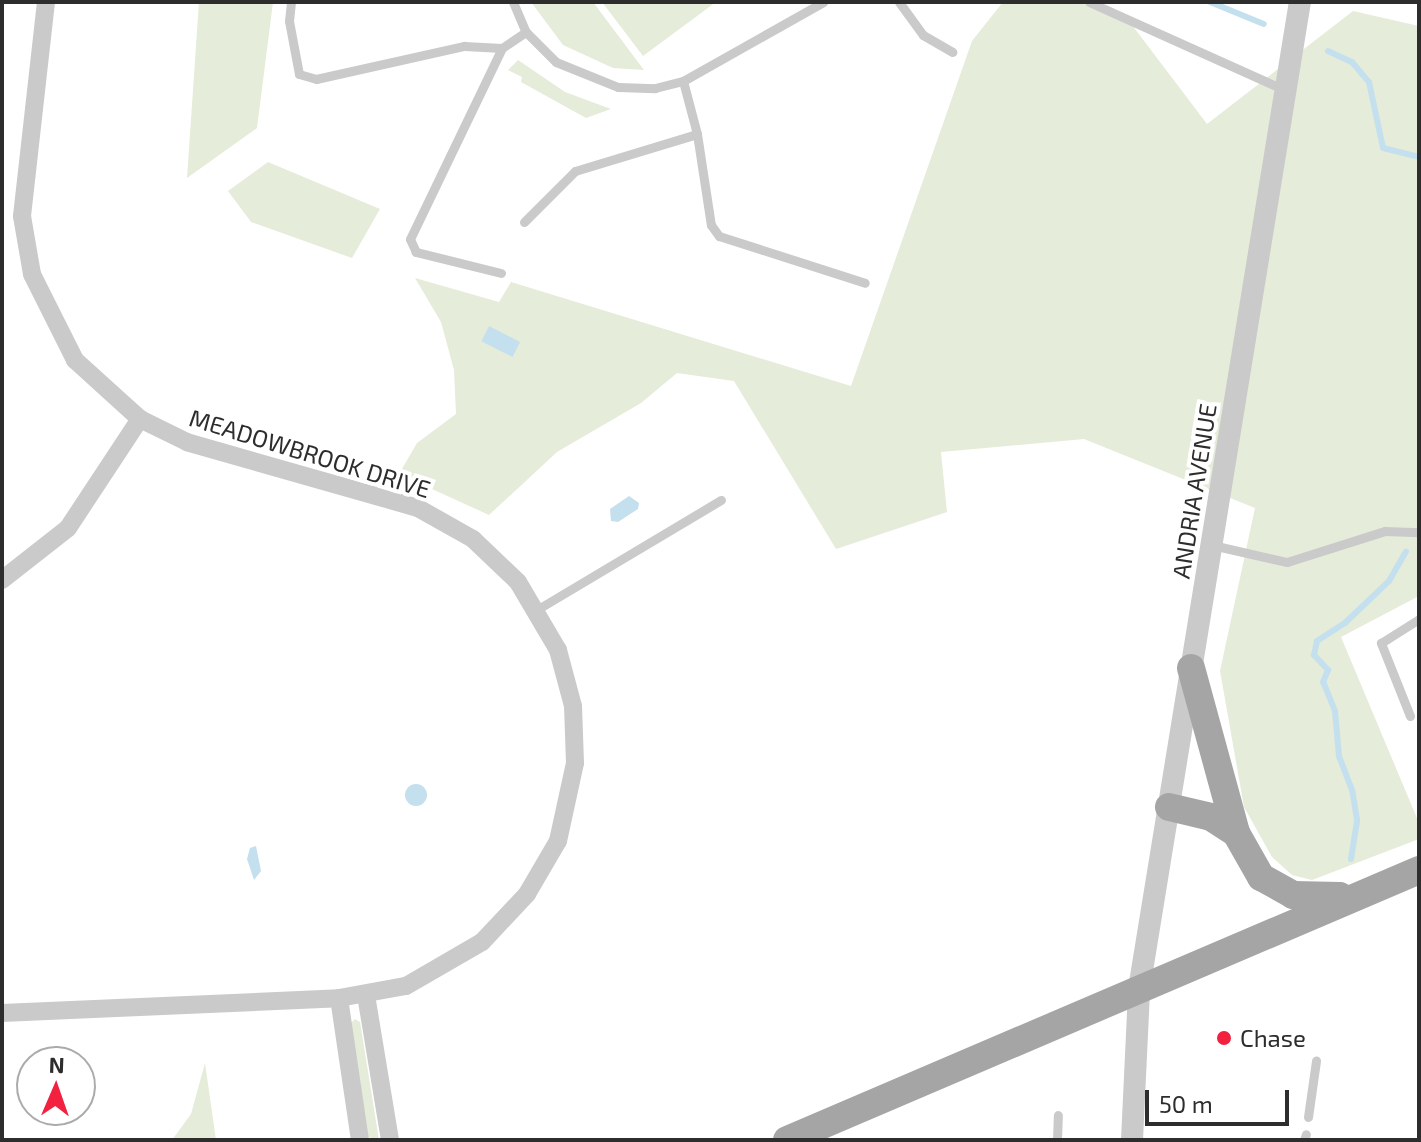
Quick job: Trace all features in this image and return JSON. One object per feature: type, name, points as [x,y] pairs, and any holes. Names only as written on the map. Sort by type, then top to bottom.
[{"type":"main road","points":[[1191,668],[1236,833],[1261,877],[1276,888],[1312,897],[1365,892]]},
{"type":"main road","points":[[1169,807],[1211,817],[1236,833]]},
{"type":"main road","points":[[787,1140],[1419,870]]},
{"type":"street","name":"MEADOWBROOK DRIVE","points":[[2,1013],[339,998],[366,995],[430,975],[482,942],[527,894],[558,841],[575,763],[573,706],[558,650],[538,609],[494,557],[445,521],[384,497],[187,442],[140,419],[96,382],[58,332],[32,274],[12,188],[46,2]]},
{"type":"street","name":"ANDRIA AVENUE","points":[[1132,1140],[1139,989],[1300,2]]},
{"type":"street","points":[[2,580],[68,528],[140,419]]},
{"type":"street","points":[[366,995],[390,1140]]},
{"type":"street","points":[[339,998],[360,1140]]},
{"type":"lane","points":[[291,2],[289,21],[299,74],[316,79],[464,46],[502,48]]},
{"type":"lane","points":[[513,2],[526,32],[556,62],[594,80],[618,87],[655,88],[683,81],[823,2]]},
{"type":"lane","points":[[899,2],[923,35],[953,52]]},
{"type":"lane","points":[[1089,2],[1285,90]]},
{"type":"lane","points":[[501,273],[416,252],[410,239],[502,48],[526,32]]},
{"type":"lane","points":[[683,81],[697,134],[711,225],[719,236],[865,283]]},
{"type":"lane","points":[[524,222],[575,171],[697,134]]},
{"type":"lane","points":[[538,609],[721,500]]},
{"type":"lane","points":[[1212,545],[1287,562],[1385,531],[1419,532]]},
{"type":"lane","points":[[1410,716],[1381,643],[1419,619]]},
{"type":"lane","points":[[1308,1117],[1316,1061]]},
{"type":"lane","points":[[1057,1140],[1058,1115]]},
{"type":"green space","points":[[199,2],[273,2],[257,128],[187,178]]},
{"type":"green space","points":[[531,2],[593,2],[644,70],[613,68],[563,45]]},
{"type":"green space","points":[[602,2],[716,2],[643,56]]},
{"type":"green space","points":[[1003,2],[1079,2],[1132,25],[1207,124],[1353,11],[1419,26],[1419,596],[1341,637],[1419,823],[1419,839],[1312,880],[1292,875],[1272,857],[1244,807],[1220,671],[1255,508],[1084,439],[941,452],[947,512],[836,549],[734,381],[677,373],[641,403],[557,452],[489,515],[399,474],[417,443],[456,414],[454,370],[441,322],[415,278],[499,302],[511,282],[851,386],[972,41]]},
{"type":"green space","points":[[518,60],[565,92],[611,109],[586,118],[521,82],[522,77],[508,70]]},
{"type":"green space","points":[[268,162],[380,209],[352,258],[251,222],[228,191]]},
{"type":"green space","points":[[355,1019],[360,1022],[379,1140],[368,1137],[351,1023]]},
{"type":"green space","points":[[205,1063],[216,1140],[172,1140],[191,1114]]},
{"type":"water","points":[[489,326],[520,342],[512,357],[481,341]]},
{"type":"water","points":[[629,496],[639,503],[638,509],[618,522],[611,521],[610,509]]},
{"type":"water","points":[[416,784],[424,787],[427,795],[424,803],[416,806],[408,803],[405,795],[408,787]]},
{"type":"water","points":[[256,846],[261,871],[254,880],[247,859],[250,848]]},
{"type":"waterway","points":[[1210,2],[1264,24]]},
{"type":"waterway","points":[[1328,51],[1352,62],[1369,82],[1383,148],[1419,157]]},
{"type":"waterway","points":[[1351,859],[1357,820],[1352,790],[1339,756],[1335,711],[1323,682],[1328,670],[1314,655],[1317,641],[1345,623],[1389,581],[1406,551]]},
{"type":"place","name":"Chase","points":[[1224,1038]]}]
